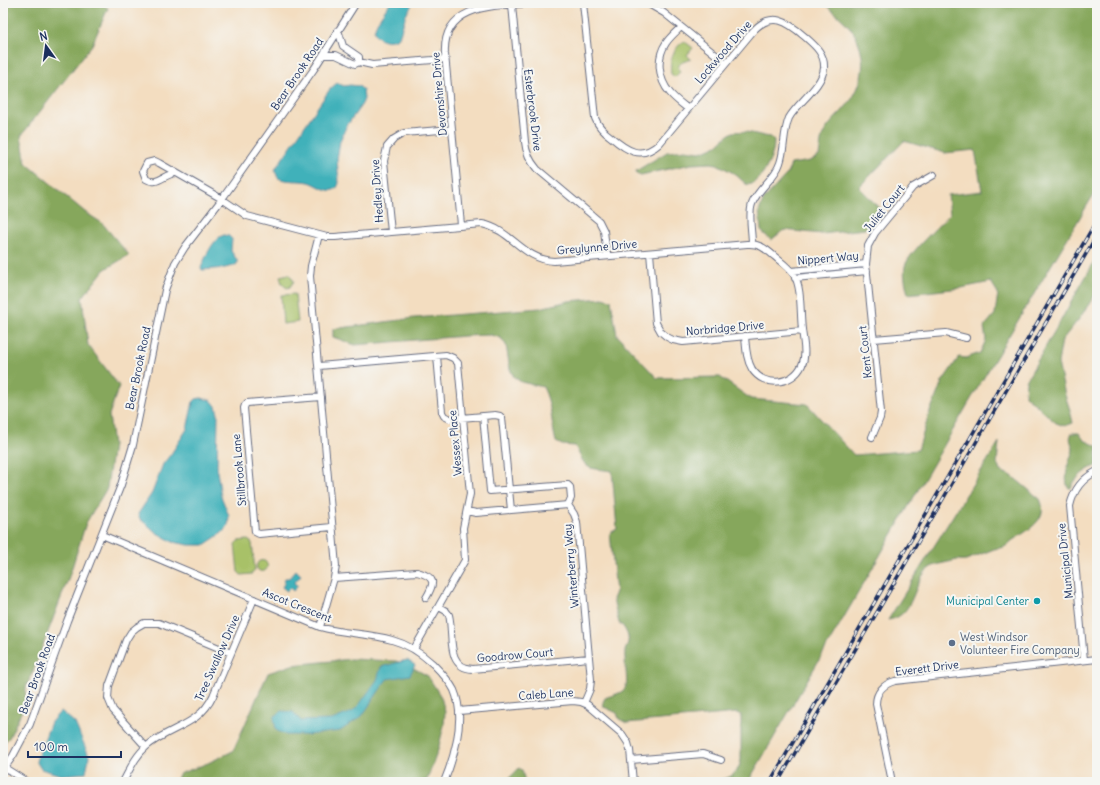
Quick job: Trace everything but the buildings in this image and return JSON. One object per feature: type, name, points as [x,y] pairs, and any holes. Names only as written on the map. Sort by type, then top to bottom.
[{"type":"street","name":"Bear Brook Road","points":[[4,769],[16,751],[30,724],[121,485],[133,445],[169,275],[182,251],[222,199],[323,55],[356,3]]},
{"type":"street","name":"Devonshire Drive","points":[[461,225],[445,58],[447,36],[452,26],[459,18],[465,13],[475,9],[534,3]]},
{"type":"street","name":"Lockwood Drive","points":[[582,3],[593,112],[596,122],[603,130],[627,150],[634,152],[644,152],[653,149],[659,144],[757,27],[766,22],[775,20],[785,22],[818,48],[823,61],[823,71],[820,80],[788,119],[781,161],[778,169],[752,202],[750,215],[752,244]]},
{"type":"street","points":[[647,3],[660,10],[726,63]]},
{"type":"street","name":"Esterbrook Drive","points":[[512,5],[527,153],[532,163],[538,169],[600,222],[604,231],[607,256]]},
{"type":"street","points":[[680,27],[664,47],[660,57],[660,68],[662,79],[667,89],[688,109]]},
{"type":"street","points":[[338,30],[343,46],[358,57],[359,62]]},
{"type":"street","points":[[323,55],[336,55],[355,64],[359,62],[372,65],[445,58]]},
{"type":"street","name":"Hedley Drive","points":[[391,232],[384,161],[387,147],[394,139],[404,134],[452,129]]},
{"type":"street","name":"Greylynne Drive","points":[[175,173],[166,175],[159,181],[154,182],[146,179],[143,171],[147,164],[155,161],[222,199],[249,217],[335,238],[479,224],[495,228],[502,232],[529,254],[544,260],[554,261],[752,244],[765,248],[791,271],[795,278],[798,287],[804,355],[801,367],[791,377],[778,382],[763,379],[752,370],[748,359],[745,336]]},
{"type":"street","name":"Juliet Court","points":[[866,267],[868,246],[875,233],[914,186],[934,175]]},
{"type":"street","points":[[319,235],[310,275],[336,566],[320,627]]},
{"type":"street","name":"Norbridge Drive","points":[[650,252],[655,319],[658,328],[673,340],[683,342],[802,330]]},
{"type":"street","name":"Nippert Way","points":[[791,271],[866,267]]},
{"type":"street","name":"Nippert Way","points":[[795,278],[866,267]]},
{"type":"street","name":"Kent Court","points":[[866,267],[881,414],[872,437]]},
{"type":"street","points":[[874,339],[946,332],[966,338]]},
{"type":"street","points":[[437,356],[442,414],[448,418],[498,415],[503,419],[511,510]]},
{"type":"street","name":"Wessex Place","points":[[318,366],[437,356],[450,356],[458,362],[470,492],[463,528],[465,561],[414,649]]},
{"type":"street","name":"Stillbrook Lane","points":[[321,397],[247,403],[244,406],[244,416],[255,532],[259,534],[332,527]]},
{"type":"street","points":[[467,511],[476,513],[568,505],[571,496],[570,487],[568,485],[492,492],[489,490],[483,416]]},
{"type":"street","name":"Municipal Drive","points":[[1084,660],[1070,506],[1072,497],[1079,485],[1087,477],[1097,471]]},
{"type":"street","name":"Winterberry Way","points":[[568,505],[576,516],[578,522],[589,658],[591,684],[584,704]]},
{"type":"street","name":"Ascot Crescent","points":[[102,535],[320,627],[336,631],[384,637],[414,649],[432,663],[449,682],[454,692],[459,711],[455,746],[444,782]]},
{"type":"street","points":[[334,578],[417,572],[425,575],[432,581],[432,587],[426,598]]},
{"type":"street","name":"Tree Swallow Drive","points":[[123,782],[136,758],[146,747],[190,722],[203,712],[213,696],[254,599]]},
{"type":"street","name":"Goodrow Court","points":[[439,606],[446,611],[450,617],[454,658],[465,668],[473,669],[589,658]]},
{"type":"street","points":[[146,747],[115,712],[108,698],[109,686],[126,640],[131,632],[144,623],[159,623],[231,653]]},
{"type":"street","name":"Everett Drive","points":[[892,782],[876,704],[876,698],[884,686],[895,681],[1097,659]]},
{"type":"street","name":"Caleb Lane","points":[[459,711],[571,701],[584,704],[622,734],[629,745],[633,782]]},
{"type":"street","points":[[631,760],[703,754],[722,760]]},
{"type":"street","points":[[4,769],[27,782]]},
{"type":"green space","points":[[3,3],[100,3],[108,8],[92,45],[21,136],[26,163],[85,212],[102,223],[129,255],[104,270],[82,298],[88,345],[119,386],[109,415],[113,445],[107,488],[86,523],[70,574],[26,687],[25,704],[9,738],[3,744]]},
{"type":"green space","points":[[823,3],[1097,3],[1097,189],[971,399],[748,782],[714,782],[715,780],[729,777],[735,773],[740,765],[741,715],[737,713],[627,723],[619,719],[617,713],[604,707],[603,702],[605,698],[623,691],[626,686],[627,679],[625,651],[628,644],[628,636],[622,625],[619,623],[613,599],[616,592],[610,533],[617,529],[612,471],[588,467],[582,460],[575,446],[562,445],[556,442],[550,407],[543,387],[521,382],[514,377],[510,369],[506,345],[501,338],[491,335],[355,345],[333,337],[333,329],[414,318],[540,308],[569,301],[603,298],[611,300],[617,335],[657,378],[720,377],[751,399],[807,404],[854,455],[918,450],[929,414],[942,382],[959,357],[966,358],[980,353],[986,340],[984,327],[995,314],[998,293],[991,282],[961,288],[908,294],[904,270],[907,261],[912,254],[950,214],[948,195],[982,191],[975,150],[945,153],[904,141],[859,187],[881,210],[865,229],[822,234],[784,230],[771,240],[761,231],[759,211],[764,199],[787,174],[791,164],[810,161],[819,156],[821,141],[825,131],[854,96],[861,78],[862,58],[861,49],[857,39],[846,23]]},
{"type":"green space","points":[[684,41],[693,48],[687,55],[691,59],[680,64],[680,72],[675,77],[671,74],[671,60],[677,48]]},
{"type":"green space","points":[[733,132],[747,132],[770,137],[774,141],[774,147],[768,165],[757,180],[752,184],[747,185],[735,174],[717,164],[711,163],[691,164],[641,175],[636,173],[636,171],[667,152],[685,150],[700,152],[717,145]]},
{"type":"green space","points":[[1097,257],[1097,292],[1079,319],[1062,340],[1058,363],[1073,423],[1065,426],[1056,423],[1025,395],[1026,381]]},
{"type":"green space","points":[[289,274],[294,281],[290,287],[287,288],[282,284],[280,276]]},
{"type":"green space","points":[[295,294],[298,322],[283,324],[281,295]]},
{"type":"green space","points":[[1072,433],[1079,433],[1084,440],[1097,446],[1097,465],[1082,474],[1071,488],[1069,488],[1067,486],[1066,475],[1073,450],[1070,439]]},
{"type":"green space","points":[[999,442],[997,463],[1000,471],[1012,476],[1040,499],[1042,513],[1040,518],[1036,524],[1025,533],[1012,540],[1005,547],[994,549],[968,560],[957,560],[936,565],[928,569],[922,576],[905,611],[898,617],[888,620]]},
{"type":"green space","points":[[248,540],[252,543],[255,570],[252,574],[241,575],[238,572],[235,544],[238,541]]},
{"type":"green space","points":[[260,561],[264,561],[266,562],[266,570],[260,571],[257,568],[257,564]]},
{"type":"green space","points":[[351,659],[396,661],[408,665],[428,676],[441,697],[445,712],[444,725],[438,750],[427,780],[406,782],[373,777],[349,778],[323,782],[176,782],[179,774],[208,763],[233,751],[268,673],[292,665]]},
{"type":"green space","points":[[519,768],[522,770],[525,782],[505,782],[514,773]]},
{"type":"water","points":[[390,3],[413,3],[406,15],[399,37],[392,40],[385,40],[378,37],[374,31],[377,22]]},
{"type":"water","points":[[337,83],[344,86],[359,86],[363,90],[364,99],[346,127],[340,141],[337,159],[339,183],[337,187],[333,190],[327,190],[309,182],[278,178],[275,171],[276,168],[330,89]]},
{"type":"water","points":[[224,235],[229,236],[232,239],[231,251],[237,260],[237,264],[225,268],[202,270],[201,268],[213,244]]},
{"type":"water","points":[[201,398],[211,400],[216,406],[218,414],[217,471],[221,496],[229,516],[228,526],[222,533],[204,545],[189,545],[173,542],[157,533],[140,519],[138,514],[152,493],[163,464],[187,429],[193,402],[196,399]]},
{"type":"water","points":[[296,570],[301,575],[294,583],[298,586],[293,591],[290,588],[287,591],[282,587],[284,584],[284,579],[289,578]]},
{"type":"water","points":[[407,660],[415,665],[410,675],[387,679],[362,716],[340,731],[306,735],[286,735],[276,730],[274,717],[282,711],[293,712],[301,721],[332,720],[352,712],[359,705],[377,680],[381,667]]},
{"type":"water","points":[[61,711],[75,723],[89,756],[86,773],[61,775],[41,769],[36,761],[51,722]]},
{"type":"railway","points":[[770,782],[1097,220]]},
{"type":"railway","points":[[778,782],[1097,235]]},
{"type":"place","name":"Municipal Center","points":[[1037,601]]},
{"type":"place","name":"West Windsor Volunteer Fire Company","points":[[952,643]]}]
